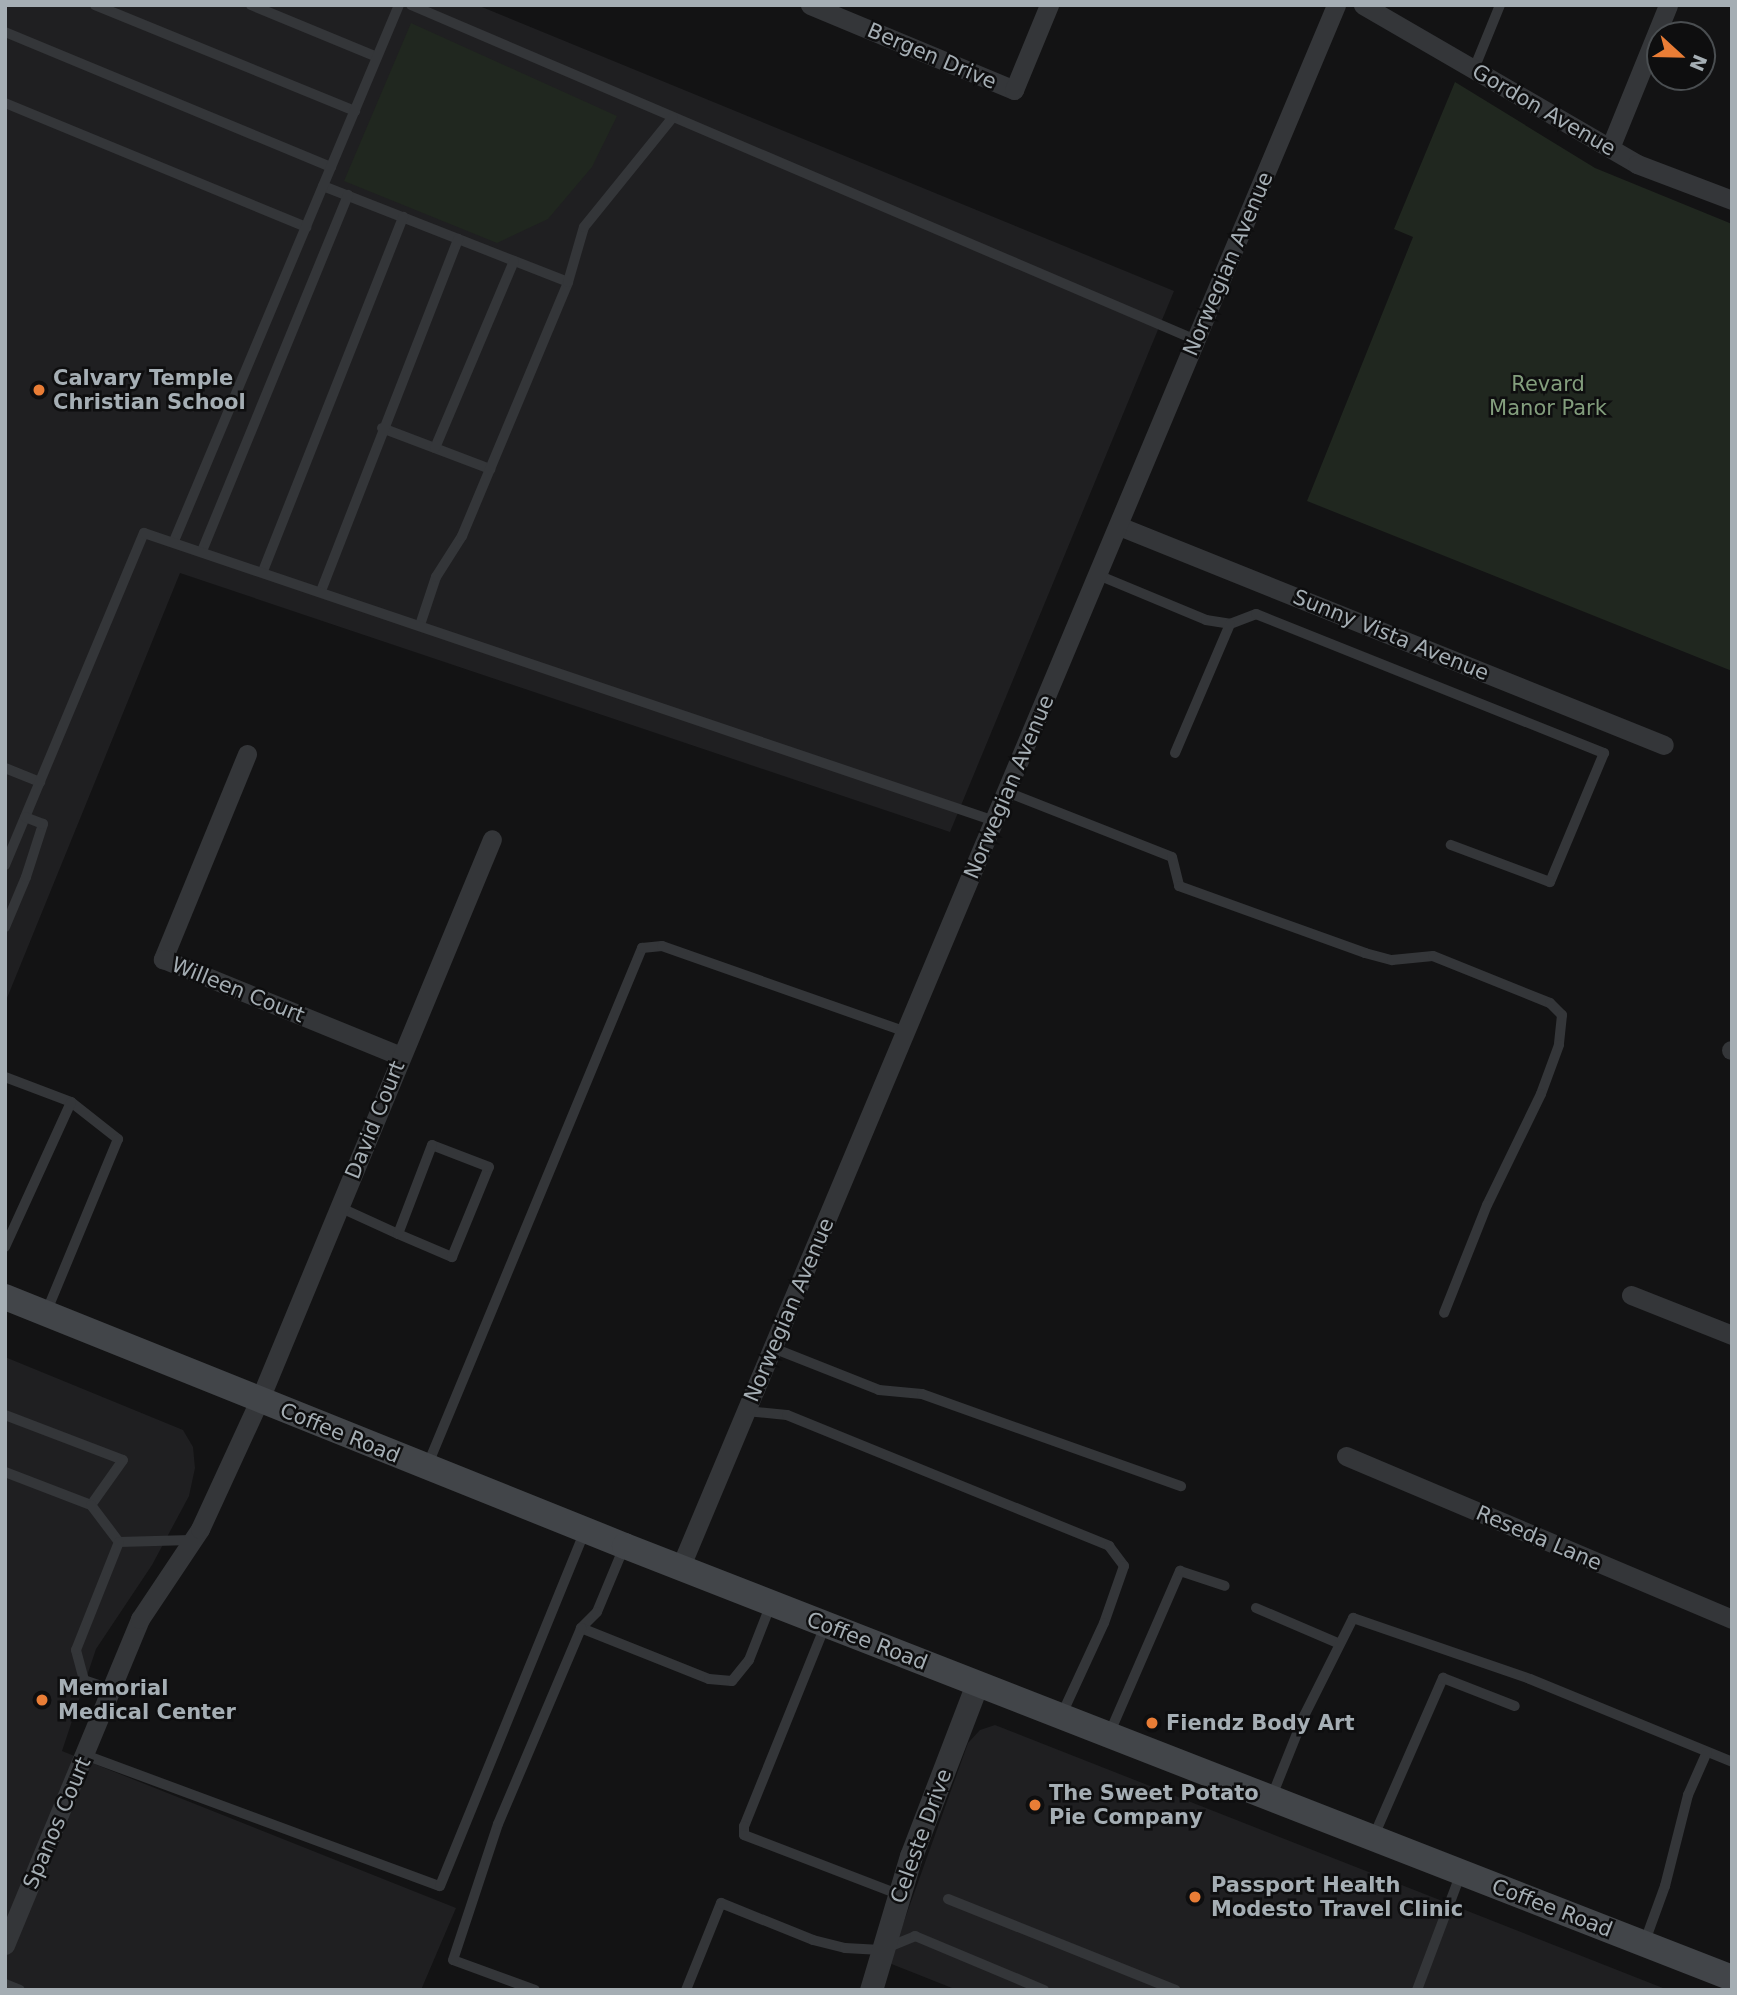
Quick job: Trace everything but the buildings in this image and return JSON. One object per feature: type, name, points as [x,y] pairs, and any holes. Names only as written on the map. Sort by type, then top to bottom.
[{"type":"main road","name":"Coffee Road","points":[[5,1297],[426,1468],[1732,1978]]},
{"type":"street","name":"Bergen Drive","points":[[810,5],[1014,90],[1049,5]]},
{"type":"street","name":"Norwegian Avenue","points":[[680,1568],[1336,5]]},
{"type":"street","name":"Gordon Avenue","points":[[1363,5],[1637,163],[1732,200]]},
{"type":"street","points":[[1609,148],[1668,5]]},
{"type":"street","name":"Sunny Vista Avenue","points":[[1119,526],[1664,745]]},
{"type":"street","name":"Willeen Court","points":[[247,754],[163,959],[401,1056]]},
{"type":"street","name":"David Court","points":[[259,1401],[492,839]]},
{"type":"street","points":[[1631,1295],[1732,1335]]},
{"type":"street","name":"Spanos Court","points":[[5,1945],[113,1690],[140,1619],[200,1529],[259,1401]]},
{"type":"street","name":"Reseda Lane","points":[[1346,1456],[1732,1619]]},
{"type":"street","name":"Celeste Drive","points":[[871,1990],[899,1894],[977,1684]]},
{"type":"lane","points":[[95,5],[355,111]]},
{"type":"lane","points":[[251,5],[377,57]]},
{"type":"lane","points":[[174,541],[399,5]]},
{"type":"lane","points":[[411,5],[1196,340]]},
{"type":"lane","points":[[1474,69],[1500,5]]},
{"type":"lane","points":[[5,32],[331,167]]},
{"type":"lane","points":[[5,103],[306,227]]},
{"type":"lane","points":[[420,625],[436,577],[462,536],[568,282],[584,227],[673,117]]},
{"type":"lane","points":[[323,186],[568,282]]},
{"type":"lane","points":[[202,551],[348,195]]},
{"type":"lane","points":[[263,571],[403,217]]},
{"type":"lane","points":[[321,591],[382,428],[458,239]]},
{"type":"lane","points":[[435,448],[514,261]]},
{"type":"lane","points":[[382,428],[490,470]]},
{"type":"lane","points":[[5,865],[145,533],[995,821]]},
{"type":"lane","points":[[1098,575],[1206,620],[1230,624],[1256,614],[1604,753],[1550,882],[1451,845]]},
{"type":"lane","points":[[1175,753],[1230,624]]},
{"type":"lane","points":[[5,768],[40,782]]},
{"type":"lane","points":[[1007,792],[1172,858],[1179,886],[1365,953],[1392,960],[1433,956],[1550,1003],[1562,1016],[1559,1045],[1541,1094],[1487,1205],[1444,1314]]},
{"type":"lane","points":[[5,927],[26,877],[43,824],[25,817]]},
{"type":"lane","points":[[5,830],[18,835]]},
{"type":"lane","points":[[426,1468],[642,948],[662,946],[906,1032]]},
{"type":"lane","points":[[5,1077],[71,1102],[118,1139],[46,1314]]},
{"type":"lane","points":[[5,1247],[71,1102]]},
{"type":"lane","points":[[339,1207],[398,1234],[452,1257],[489,1167],[432,1145],[398,1234]]},
{"type":"lane","points":[[773,1348],[878,1390],[922,1394],[1181,1486]]},
{"type":"lane","points":[[746,1411],[787,1415],[1109,1546],[1124,1566],[1104,1623],[1060,1717]]},
{"type":"lane","points":[[5,1415],[123,1460],[91,1505]]},
{"type":"lane","points":[[5,1472],[91,1505],[119,1542]]},
{"type":"lane","points":[[85,1755],[440,1886],[586,1530]]},
{"type":"lane","points":[[119,1542],[191,1540]]},
{"type":"lane","points":[[113,1690],[84,1680],[76,1650],[119,1542]]},
{"type":"lane","points":[[535,1990],[453,1960],[498,1824],[581,1628],[597,1612],[625,1546]]},
{"type":"lane","points":[[1109,1736],[1180,1571],[1225,1586]]},
{"type":"lane","points":[[581,1628],[709,1679],[732,1681],[749,1660],[771,1604]]},
{"type":"lane","points":[[1256,1608],[1340,1644]]},
{"type":"lane","points":[[1271,1799],[1304,1716],[1353,1618],[1530,1679],[1732,1762]]},
{"type":"lane","points":[[826,1625],[744,1826],[744,1835],[899,1894]]},
{"type":"lane","points":[[1373,1839],[1443,1678],[1515,1706]]},
{"type":"lane","points":[[1644,1944],[1665,1886],[1688,1795],[1707,1752]]},
{"type":"lane","points":[[1418,1990],[1461,1873]]},
{"type":"lane","points":[[948,1899],[1175,1990]]},
{"type":"lane","points":[[686,1990],[721,1903],[813,1940],[845,1948],[881,1950],[915,1936],[1044,1990]]},
{"type":"lane","points":[[5,1984],[20,1990]]},
{"type":"shaded area","points":[[5,5],[477,5],[1174,291],[950,832],[180,573],[5,1003]]},
{"type":"shaded area","name":"Memorial Medical Center","points":[[5,1357],[183,1430],[193,1447],[195,1468],[189,1496],[152,1565],[96,1649],[62,1751],[456,1908],[421,1990],[5,1990]]},
{"type":"shaded area","points":[[995,1725],[1668,1990],[957,1990],[889,1963],[968,1743],[980,1730]]},
{"type":"green space","points":[[411,23],[617,116],[592,167],[548,219],[497,243],[344,181]]},
{"type":"green space","name":"Revard Manor Park","points":[[1455,82],[1595,168],[1732,224],[1732,671],[1307,501],[1413,237],[1394,229]]},
{"type":"place","name":"Calvary Temple Christian School","points":[[39,390]]},
{"type":"place","name":"Memorial Medical Center","points":[[42,1700]]},
{"type":"place","name":"Fiendz Body Art","points":[[1152,1723]]},
{"type":"place","name":"The Sweet Potato Pie Company","points":[[1035,1805]]},
{"type":"place","name":"Passport Health Modesto Travel Clinic","points":[[1195,1897]]}]
